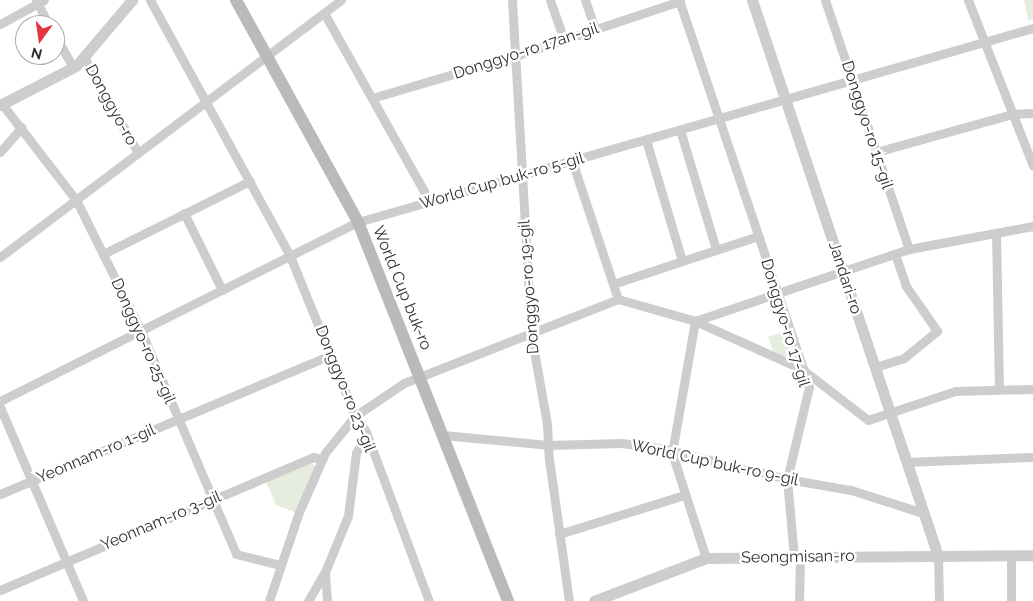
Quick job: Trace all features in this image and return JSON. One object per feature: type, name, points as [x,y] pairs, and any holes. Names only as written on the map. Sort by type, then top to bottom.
[{"type":"main road","name":"World Cup buk-ro","points":[[236,0],[358,222],[508,601]]},
{"type":"street","name":"Donggyo-ro","points":[[1,104],[73,68],[132,0]]},
{"type":"street","name":"Donggyo-ro 23-gil","points":[[150,0],[290,256],[355,416],[360,419],[365,437],[429,601]]},
{"type":"street","points":[[0,257],[341,0]]},
{"type":"street","name":"Donggyo-ro 19-gil","points":[[512,0],[531,334],[534,363],[541,381],[569,601]]},
{"type":"street","points":[[550,0],[564,40]]},
{"type":"street","points":[[585,0],[595,29]]},
{"type":"street","name":"Donggyo-ro 17an-gil","points":[[372,98],[515,56],[680,0]]},
{"type":"street","name":"Donggyo-ro 17-gil","points":[[680,0],[809,387],[787,479],[797,558],[799,601]]},
{"type":"street","name":"Jandari-ro","points":[[752,0],[938,556]]},
{"type":"street","name":"Donggyo-ro 15-gil","points":[[825,0],[908,250]]},
{"type":"street","points":[[968,0],[982,42],[1033,166]]},
{"type":"street","points":[[0,24],[39,1],[45,15]]},
{"type":"street","points":[[324,13],[430,202]]},
{"type":"street","name":"World Cup buk-ro 5-gil","points":[[0,401],[358,222],[720,120],[852,79],[1033,28]]},
{"type":"street","name":"Donggyo-ro","points":[[65,53],[73,68]]},
{"type":"street","name":"Donggyo-ro","points":[[84,57],[138,153]]},
{"type":"street","name":"Donggyo-ro 25-gil","points":[[1,104],[22,127],[76,200],[141,331],[236,554],[280,565]]},
{"type":"street","points":[[876,152],[1012,114],[1033,113]]},
{"type":"street","points":[[0,152],[22,127]]},
{"type":"street","points":[[680,130],[716,249]]},
{"type":"street","points":[[646,140],[682,260]]},
{"type":"street","points":[[572,161],[618,298]]},
{"type":"street","points":[[103,254],[250,181]]},
{"type":"street","points":[[184,213],[222,290]]},
{"type":"street","points":[[695,321],[778,294],[843,270],[908,250],[1033,226]]},
{"type":"street","points":[[996,233],[999,389]]},
{"type":"street","points":[[613,284],[758,236]]},
{"type":"street","points":[[875,367],[904,358],[937,331],[906,286],[895,254]]},
{"type":"street","points":[[269,601],[280,565],[322,459],[355,416],[404,383],[421,378],[618,298],[695,321],[802,369],[868,420],[955,391],[1033,389]]},
{"type":"street","points":[[695,321],[672,453],[684,495],[706,558]]},
{"type":"street","name":"Yeonnam-ro 1-gil","points":[[0,494],[331,355]]},
{"type":"street","points":[[0,407],[83,601]]},
{"type":"street","name":"World Cup buk-ro 9-gil","points":[[443,435],[548,445],[622,443],[787,479],[851,490],[923,513]]},
{"type":"street","points":[[308,601],[325,572],[348,516],[356,453],[365,437]]},
{"type":"street","points":[[906,462],[1033,457]]},
{"type":"street","name":"Yeonnam-ro 3-gil","points":[[0,590],[212,499],[313,458],[322,459]]},
{"type":"street","points":[[559,534],[684,495]]},
{"type":"street","name":"Seongmisan-ro","points":[[594,601],[706,558],[1033,554]]},
{"type":"street","points":[[1011,555],[1011,601]]},
{"type":"street","points":[[938,556],[939,601]]},
{"type":"street","points":[[325,572],[326,601]]},
{"type":"shaded area","points":[[1024,0],[1033,0],[1033,19],[1028,20]]},
{"type":"shaded area","points":[[785,331],[794,355],[789,360],[773,352],[768,337]]},
{"type":"shaded area","points":[[312,463],[316,467],[297,513],[276,505],[266,482]]}]
